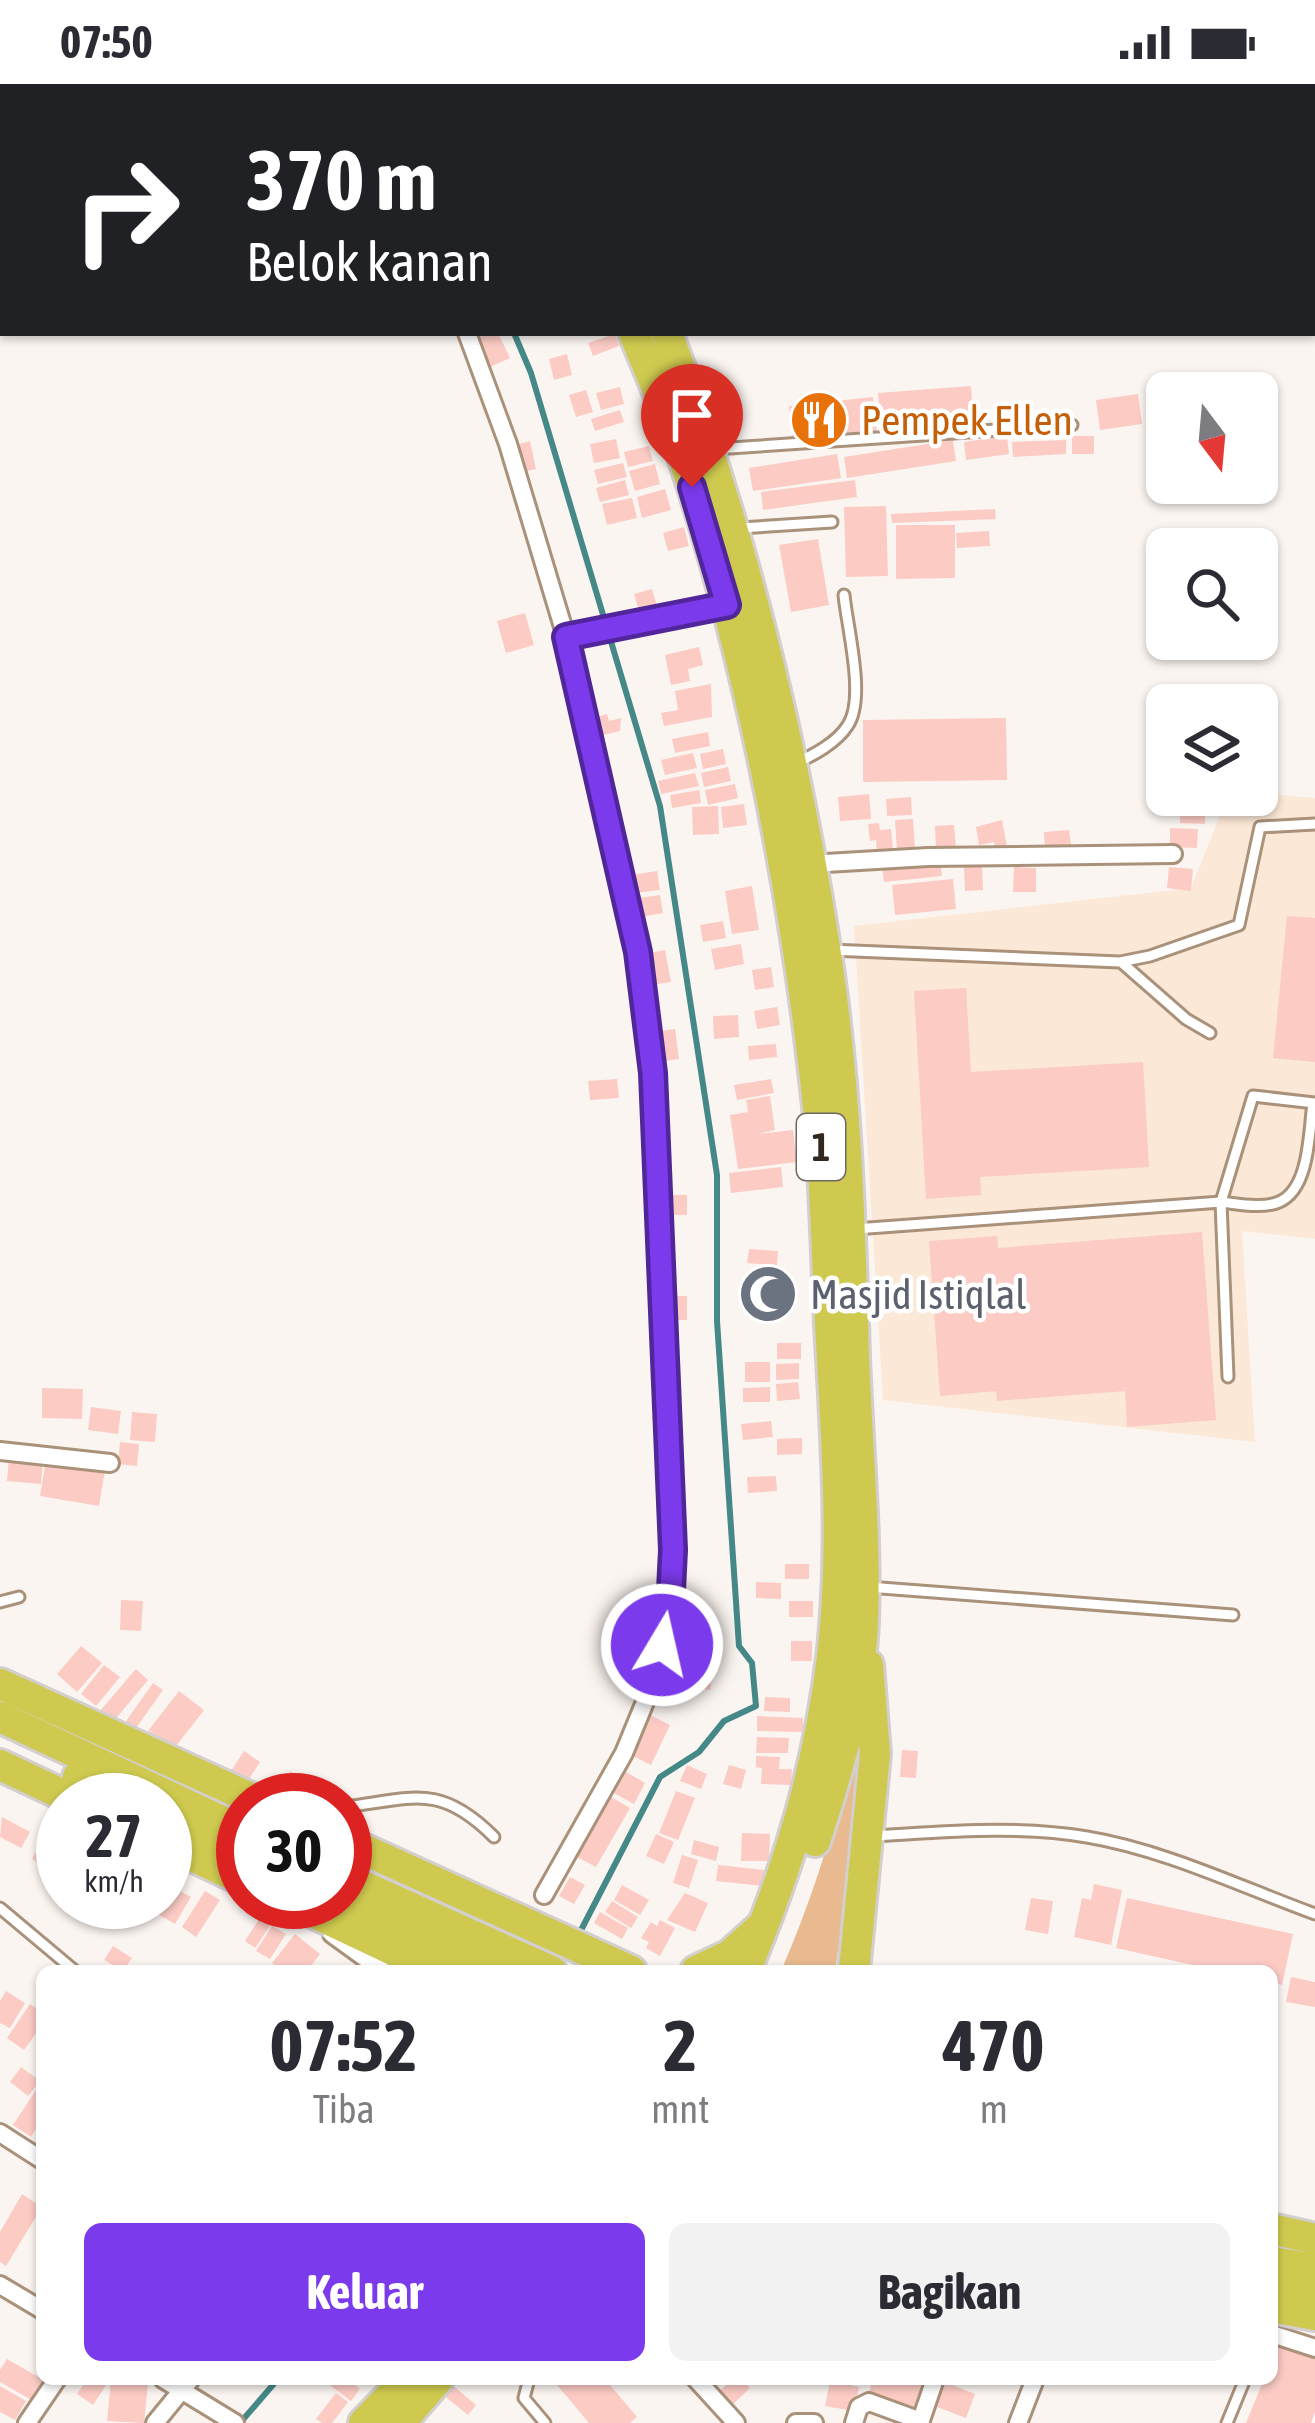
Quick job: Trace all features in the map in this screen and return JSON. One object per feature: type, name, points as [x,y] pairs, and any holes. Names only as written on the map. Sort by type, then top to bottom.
[{"type":"highway","name":"1","points":[[636,336],[735,528],[769,731],[815,1078],[837,1468],[838,1573],[832,1658],[802,1818],[748,1965]]},
{"type":"highway","name":"1","points":[[669,336],[707,472],[727,605],[769,731],[790,767],[825,950],[841,1087],[850,1229],[863,1623],[829,1799],[769,1965]]},
{"type":"highway","points":[[855,1965],[875,1754],[863,1623]]},
{"type":"highway","points":[[0,1684],[216,1782]]},
{"type":"highway","points":[[0,1718],[216,1819]]},
{"type":"highway","points":[[0,1739],[70,1773]]},
{"type":"highway","points":[[0,1766],[36,1783]]},
{"type":"highway","points":[[372,1853],[617,1965]]},
{"type":"highway","points":[[372,1890],[538,1965]]},
{"type":"highway","points":[[372,1916],[482,1965]]},
{"type":"highway","points":[[709,1965],[730,1955],[766,1922]]},
{"type":"highway","points":[[347,1929],[424,1965]]},
{"type":"highway","points":[[1278,2230],[1315,2239]]},
{"type":"highway","points":[[1278,2263],[1315,2269]]},
{"type":"highway","points":[[1278,2286],[1315,2293]]},
{"type":"highway","points":[[1278,2308],[1315,2315]]},
{"type":"highway","points":[[364,2423],[413,2408],[433,2385]]},
{"type":"street","points":[[467,336],[508,444],[566,637],[638,952],[653,1073],[673,1550],[670,1610],[654,1680],[624,1753],[544,1895]]},
{"type":"street","points":[[566,637],[727,605]]},
{"type":"street","points":[[809,864],[928,857],[1173,854]]},
{"type":"street","points":[[0,1451],[110,1463]]},
{"type":"street","points":[[326,1929],[375,1965]]},
{"type":"street","points":[[0,2133],[36,2156]]},
{"type":"street","points":[[0,2284],[36,2306]]},
{"type":"street","points":[[1278,2336],[1315,2348]]},
{"type":"street","points":[[27,2423],[53,2385]]},
{"type":"street","points":[[155,2423],[185,2385]]},
{"type":"street","points":[[187,2385],[235,2423]]},
{"type":"street","points":[[701,2385],[736,2423]]},
{"type":"street","points":[[854,2423],[859,2407],[868,2402],[921,2422],[933,2385]]},
{"type":"street","points":[[1018,2423],[1033,2385]]},
{"type":"street","points":[[796,2423],[814,2423]]},
{"type":"lane","points":[[707,472],[1072,425]]},
{"type":"lane","points":[[735,528],[832,522]]},
{"type":"lane","points":[[790,767],[836,738],[853,716],[856,689],[844,595]]},
{"type":"lane","points":[[825,950],[1120,962],[1240,925],[1260,827],[1315,824]]},
{"type":"lane","points":[[1120,962],[1210,1034]]},
{"type":"lane","points":[[850,1229],[1220,1202],[1265,1205],[1283,1201],[1293,1192],[1304,1163],[1314,1103],[1253,1096],[1220,1202],[1228,1377]]},
{"type":"lane","points":[[862,1586],[1233,1615]]},
{"type":"lane","points":[[0,1602],[19,1597]]},
{"type":"lane","points":[[372,1804],[431,1796],[471,1814],[494,1837]]},
{"type":"lane","points":[[869,1836],[992,1830],[1085,1837],[1144,1850],[1315,1914]]},
{"type":"lane","points":[[0,1908],[68,1965]]},
{"type":"lane","points":[[527,2385],[524,2398],[544,2423]]},
{"type":"lane","points":[[1227,2423],[1243,2385]]},
{"type":"shaded area","points":[[1278,795],[1315,798],[1315,1239],[1242,1231],[1255,1442],[883,1400],[854,926],[1191,888],[1220,816],[1278,816]]},
{"type":"shaded area","points":[[860,1702],[860,1799],[836,1965],[783,1965],[829,1839]]},
{"type":"building","points":[[473,336],[499,336],[510,358],[488,368]]},
{"type":"building","points":[[616,336],[619,346],[593,356],[588,343]]},
{"type":"building","points":[[567,354],[572,375],[554,380],[549,359]]},
{"type":"building","points":[[971,386],[973,419],[881,426],[878,393]]},
{"type":"building","points":[[620,387],[624,404],[601,410],[596,393]]},
{"type":"building","points":[[586,390],[593,412],[576,417],[569,395]]},
{"type":"building","points":[[1138,394],[1142,424],[1100,430],[1096,400]]},
{"type":"building","points":[[873,397],[877,435],[793,442],[789,406]]},
{"type":"building","points":[[620,410],[624,422],[595,431],[591,419]]},
{"type":"building","points":[[1007,436],[1009,454],[966,460],[964,442]]},
{"type":"building","points":[[1072,436],[1094,436],[1094,454],[1072,454]]},
{"type":"building","points":[[616,439],[620,458],[594,463],[590,444]]},
{"type":"building","points":[[953,440],[956,461],[847,478],[844,457]]},
{"type":"building","points":[[1066,440],[1066,454],[1013,457],[1012,442]]},
{"type":"building","points":[[530,441],[536,469],[522,472],[516,445]]},
{"type":"building","points":[[649,446],[653,461],[628,467],[624,452]]},
{"type":"building","points":[[837,454],[841,478],[753,491],[749,468]]},
{"type":"building","points":[[623,463],[627,477],[598,484],[594,470]]},
{"type":"building","points":[[655,464],[660,484],[635,491],[629,471]]},
{"type":"building","points":[[625,480],[629,495],[600,502],[596,488]]},
{"type":"building","points":[[855,480],[857,497],[763,510],[761,492]]},
{"type":"building","points":[[665,489],[671,510],[642,518],[637,497]]},
{"type":"building","points":[[632,498],[637,518],[607,525],[602,504]]},
{"type":"building","points":[[886,506],[888,576],[846,577],[844,507]]},
{"type":"building","points":[[995,509],[996,519],[892,523],[891,514]]},
{"type":"building","points":[[896,525],[955,525],[955,578],[896,579]]},
{"type":"building","points":[[684,527],[689,546],[668,551],[663,533]]},
{"type":"building","points":[[989,531],[990,546],[957,548],[956,533]]},
{"type":"building","points":[[818,539],[829,605],[791,612],[779,545]]},
{"type":"building","points":[[652,589],[658,609],[640,614],[634,594]]},
{"type":"building","points":[[525,613],[534,645],[506,653],[497,621]]},
{"type":"building","points":[[699,647],[703,665],[688,669],[690,681],[671,685],[665,655]]},
{"type":"building","points":[[711,684],[712,717],[664,726],[661,713],[678,710],[675,691]]},
{"type":"building","points":[[607,714],[609,721],[621,718],[620,731],[595,737],[590,719]]},
{"type":"building","points":[[1006,718],[1007,780],[863,782],[863,720]]},
{"type":"building","points":[[708,732],[710,746],[675,753],[672,739]]},
{"type":"building","points":[[723,749],[726,764],[703,769],[700,754]]},
{"type":"building","points":[[693,753],[697,768],[665,775],[661,760]]},
{"type":"building","points":[[728,767],[731,781],[704,787],[701,773]]},
{"type":"building","points":[[695,773],[699,786],[661,794],[658,781]]},
{"type":"building","points":[[735,784],[738,798],[708,805],[705,790]]},
{"type":"building","points":[[699,790],[701,803],[672,808],[670,795]]},
{"type":"building","points":[[869,794],[871,819],[840,821],[838,797]]},
{"type":"building","points":[[911,797],[912,815],[887,816],[886,799]]},
{"type":"building","points":[[744,804],[747,825],[723,828],[721,807]]},
{"type":"building","points":[[718,806],[719,834],[693,835],[692,807]]},
{"type":"building","points":[[1180,816],[1205,816],[1205,824],[1180,823]]},
{"type":"building","points":[[913,819],[915,850],[897,851],[895,820]]},
{"type":"building","points":[[1002,820],[1007,847],[995,849],[994,842],[979,845],[976,827]]},
{"type":"building","points":[[879,823],[880,830],[891,829],[893,851],[877,853],[876,840],[870,841],[868,824]]},
{"type":"building","points":[[954,825],[956,849],[936,850],[935,826]]},
{"type":"building","points":[[1170,828],[1198,829],[1197,848],[1170,847]]},
{"type":"building","points":[[1069,830],[1071,845],[1045,847],[1044,832]]},
{"type":"building","points":[[940,860],[942,876],[884,882],[882,866]]},
{"type":"building","points":[[964,866],[982,866],[983,890],[965,891]]},
{"type":"building","points":[[1014,867],[1036,868],[1036,892],[1013,892]]},
{"type":"building","points":[[1169,867],[1193,869],[1191,891],[1167,888]]},
{"type":"building","points":[[657,871],[660,890],[634,893],[632,875]]},
{"type":"building","points":[[953,879],[956,909],[895,915],[892,885]]},
{"type":"building","points":[[752,886],[759,930],[732,934],[725,891]]},
{"type":"building","points":[[660,895],[663,913],[636,918],[633,899]]},
{"type":"building","points":[[1287,916],[1315,918],[1315,1062],[1273,1058]]},
{"type":"building","points":[[723,921],[726,938],[703,942],[700,925]]},
{"type":"building","points":[[741,944],[744,964],[715,970],[711,949]]},
{"type":"building","points":[[665,950],[671,982],[651,985],[645,954]]},
{"type":"building","points":[[771,967],[774,987],[755,990],[752,970]]},
{"type":"building","points":[[966,988],[971,1072],[1143,1062],[1149,1167],[980,1177],[981,1195],[926,1199],[914,991]]},
{"type":"building","points":[[777,1007],[780,1025],[757,1029],[754,1011]]},
{"type":"building","points":[[738,1015],[739,1037],[714,1039],[713,1016]]},
{"type":"building","points":[[675,1029],[679,1059],[658,1062],[654,1032]]},
{"type":"building","points":[[776,1044],[777,1057],[749,1060],[748,1046]]},
{"type":"building","points":[[617,1079],[619,1098],[590,1100],[588,1081]]},
{"type":"building","points":[[771,1079],[774,1093],[737,1100],[734,1085]]},
{"type":"building","points":[[770,1096],[775,1130],[758,1134],[793,1130],[797,1162],[738,1169],[730,1115],[748,1112],[746,1100]]},
{"type":"building","points":[[781,1167],[783,1187],[731,1193],[729,1173]]},
{"type":"building","points":[[668,1195],[687,1195],[687,1215],[668,1215]]},
{"type":"building","points":[[1202,1232],[1216,1420],[1127,1427],[1125,1391],[997,1401],[996,1391],[940,1396],[929,1241],[997,1236],[998,1248]]},
{"type":"building","points":[[749,1249],[778,1251],[777,1265],[747,1263]]},
{"type":"building","name":"Masjid Istiqlal","points":[[780,1269],[791,1307],[756,1318],[744,1280]]},
{"type":"building","points":[[671,1296],[687,1296],[687,1320],[671,1320]]},
{"type":"building","points":[[777,1343],[801,1343],[801,1359],[777,1359]]},
{"type":"building","points":[[745,1362],[770,1362],[770,1382],[745,1382]]},
{"type":"building","points":[[799,1363],[799,1379],[776,1380],[776,1364]]},
{"type":"building","points":[[798,1382],[800,1399],[777,1401],[776,1384]]},
{"type":"building","points":[[770,1387],[770,1402],[743,1402],[743,1388]]},
{"type":"building","points":[[42,1388],[83,1389],[82,1419],[42,1418]]},
{"type":"building","points":[[91,1407],[121,1411],[118,1434],[88,1430]]},
{"type":"building","points":[[132,1412],[157,1414],[155,1442],[130,1440]]},
{"type":"building","points":[[771,1421],[773,1437],[743,1440],[741,1424]]},
{"type":"building","points":[[802,1438],[802,1454],[777,1455],[777,1439]]},
{"type":"building","points":[[120,1442],[139,1444],[137,1466],[118,1464]]},
{"type":"building","points":[[9,1457],[43,1460],[41,1484],[7,1481]]},
{"type":"building","points":[[46,1460],[105,1470],[99,1506],[40,1496]]},
{"type":"building","points":[[776,1476],[777,1491],[748,1493],[747,1477]]},
{"type":"building","points":[[785,1564],[809,1564],[809,1579],[785,1579]]},
{"type":"building","points":[[756,1582],[781,1583],[781,1599],[756,1598]]},
{"type":"building","points":[[121,1600],[143,1601],[141,1631],[120,1630]]},
{"type":"building","points":[[789,1601],[813,1601],[813,1617],[789,1617]]},
{"type":"building","points":[[791,1641],[812,1641],[812,1661],[791,1661]]},
{"type":"building","points":[[81,1646],[102,1663],[77,1692],[57,1674]]},
{"type":"building","points":[[683,1660],[714,1665],[710,1690],[678,1684]]},
{"type":"building","points":[[104,1665],[120,1677],[96,1706],[81,1694]]},
{"type":"building","points":[[136,1669],[148,1680],[113,1722],[100,1711]]},
{"type":"building","points":[[153,1683],[163,1690],[134,1731],[124,1724]]},
{"type":"building","points":[[179,1691],[204,1710],[173,1750],[148,1731]]},
{"type":"building","points":[[765,1697],[790,1698],[790,1712],[764,1711]]},
{"type":"building","points":[[650,1715],[670,1725],[651,1765],[631,1755]]},
{"type":"building","points":[[757,1716],[803,1718],[803,1732],[757,1731]]},
{"type":"building","points":[[757,1737],[789,1738],[788,1753],[756,1753]]},
{"type":"building","points":[[902,1750],[918,1751],[916,1778],[900,1777]]},
{"type":"building","points":[[244,1751],[260,1762],[253,1773],[230,1773]]},
{"type":"building","points":[[756,1756],[780,1757],[779,1769],[792,1769],[791,1785],[761,1784],[762,1768],[756,1767]]},
{"type":"building","points":[[687,1765],[707,1774],[701,1789],[680,1781]]},
{"type":"building","points":[[729,1765],[746,1770],[741,1789],[723,1784]]},
{"type":"building","points":[[626,1772],[645,1783],[634,1804],[614,1793]]},
{"type":"building","points":[[676,1791],[695,1798],[678,1840],[659,1833]]},
{"type":"building","points":[[611,1797],[630,1808],[596,1867],[577,1857]]},
{"type":"building","points":[[2,1817],[30,1832],[21,1848],[0,1837]]},
{"type":"building","points":[[742,1833],[770,1834],[769,1861],[741,1861]]},
{"type":"building","points":[[656,1834],[674,1842],[664,1864],[646,1856]]},
{"type":"building","points":[[694,1840],[719,1847],[716,1861],[691,1854]]},
{"type":"building","points":[[682,1855],[698,1860],[689,1888],[673,1883]]},
{"type":"building","points":[[718,1865],[765,1870],[763,1886],[716,1881]]},
{"type":"building","points":[[570,1877],[585,1885],[574,1904],[559,1896]]},
{"type":"building","points":[[1094,1884],[1122,1890],[1111,1945],[1074,1937],[1082,1898],[1091,1900]]},
{"type":"building","points":[[622,1885],[649,1900],[640,1915],[614,1900]]},
{"type":"building","points":[[205,1891],[216,1898],[216,1906],[196,1937],[185,1929],[192,1929],[192,1911]]},
{"type":"building","points":[[685,1893],[708,1903],[695,1932],[667,1920]]},
{"type":"building","points":[[1031,1898],[1053,1901],[1048,1934],[1025,1930]]},
{"type":"building","points":[[1127,1898],[1293,1934],[1282,1985],[1278,1984],[1278,1965],[1193,1965],[1116,1948]]},
{"type":"building","points":[[612,1901],[638,1917],[631,1928],[605,1912]]},
{"type":"building","points":[[600,1912],[628,1928],[622,1939],[594,1923]]},
{"type":"building","points":[[660,1920],[675,1928],[660,1956],[646,1948],[649,1942],[641,1938],[651,1922],[657,1926]]},
{"type":"building","points":[[253,1929],[268,1929],[255,1948],[245,1941]]},
{"type":"building","points":[[270,1929],[286,1934],[270,1959],[256,1951]]},
{"type":"building","points":[[295,1934],[320,1954],[312,1965],[272,1963]]},
{"type":"building","points":[[113,1946],[132,1958],[127,1965],[104,1960]]},
{"type":"building","points":[[1291,1977],[1315,1982],[1315,2007],[1286,2002]]},
{"type":"building","points":[[6,1991],[25,2003],[10,2028],[0,2023],[0,2001]]},
{"type":"building","points":[[30,2004],[36,2008],[36,2033],[24,2050],[7,2038]]},
{"type":"building","points":[[21,2067],[36,2078],[36,2086],[28,2096],[10,2082]]},
{"type":"building","points":[[36,2090],[36,2129],[31,2137],[13,2125]]},
{"type":"building","points":[[22,2194],[36,2203],[36,2217],[6,2266],[0,2262],[0,2232]]},
{"type":"building","points":[[1278,2343],[1315,2354],[1311,2423],[1246,2423],[1262,2385],[1278,2385]]},
{"type":"building","points":[[7,2359],[36,2376],[36,2385],[45,2385],[35,2402],[0,2382]]},
{"type":"building","points":[[83,2385],[106,2385],[93,2405],[77,2394]]},
{"type":"building","points":[[111,2385],[148,2385],[144,2423],[107,2421]]},
{"type":"building","points":[[330,2385],[355,2385],[360,2389],[351,2401]]},
{"type":"building","points":[[452,2385],[476,2405],[468,2415],[442,2394]]},
{"type":"building","points":[[557,2385],[610,2385],[637,2417],[630,2423],[589,2423]]},
{"type":"building","points":[[726,2385],[750,2388],[728,2409],[715,2396]]},
{"type":"building","points":[[829,2385],[859,2387],[854,2411],[825,2406]]},
{"type":"building","points":[[871,2385],[928,2385],[920,2410],[868,2396]]},
{"type":"building","points":[[940,2385],[975,2394],[966,2418],[932,2405]]},
{"type":"building","points":[[0,2386],[26,2401],[15,2420],[0,2412]]},
{"type":"building","points":[[336,2393],[348,2402],[332,2423],[322,2423],[316,2419]]},
{"type":"waterway","points":[[515,336],[531,373],[660,806],[717,1175],[717,1321],[739,1646],[752,1663],[756,1706],[724,1721],[699,1752],[660,1777],[578,1936]]},
{"type":"waterway","points":[[240,2423],[273,2385]]},
{"type":"place","name":"Pempek Ellen","points":[[819,420]]},
{"type":"place","name":"Masjid Istiqlal","points":[[768,1294]]},
{"type":"route","points":[[662,1645],[670,1610],[673,1550],[653,1073],[638,952],[566,637],[727,605],[692,487]]}]
